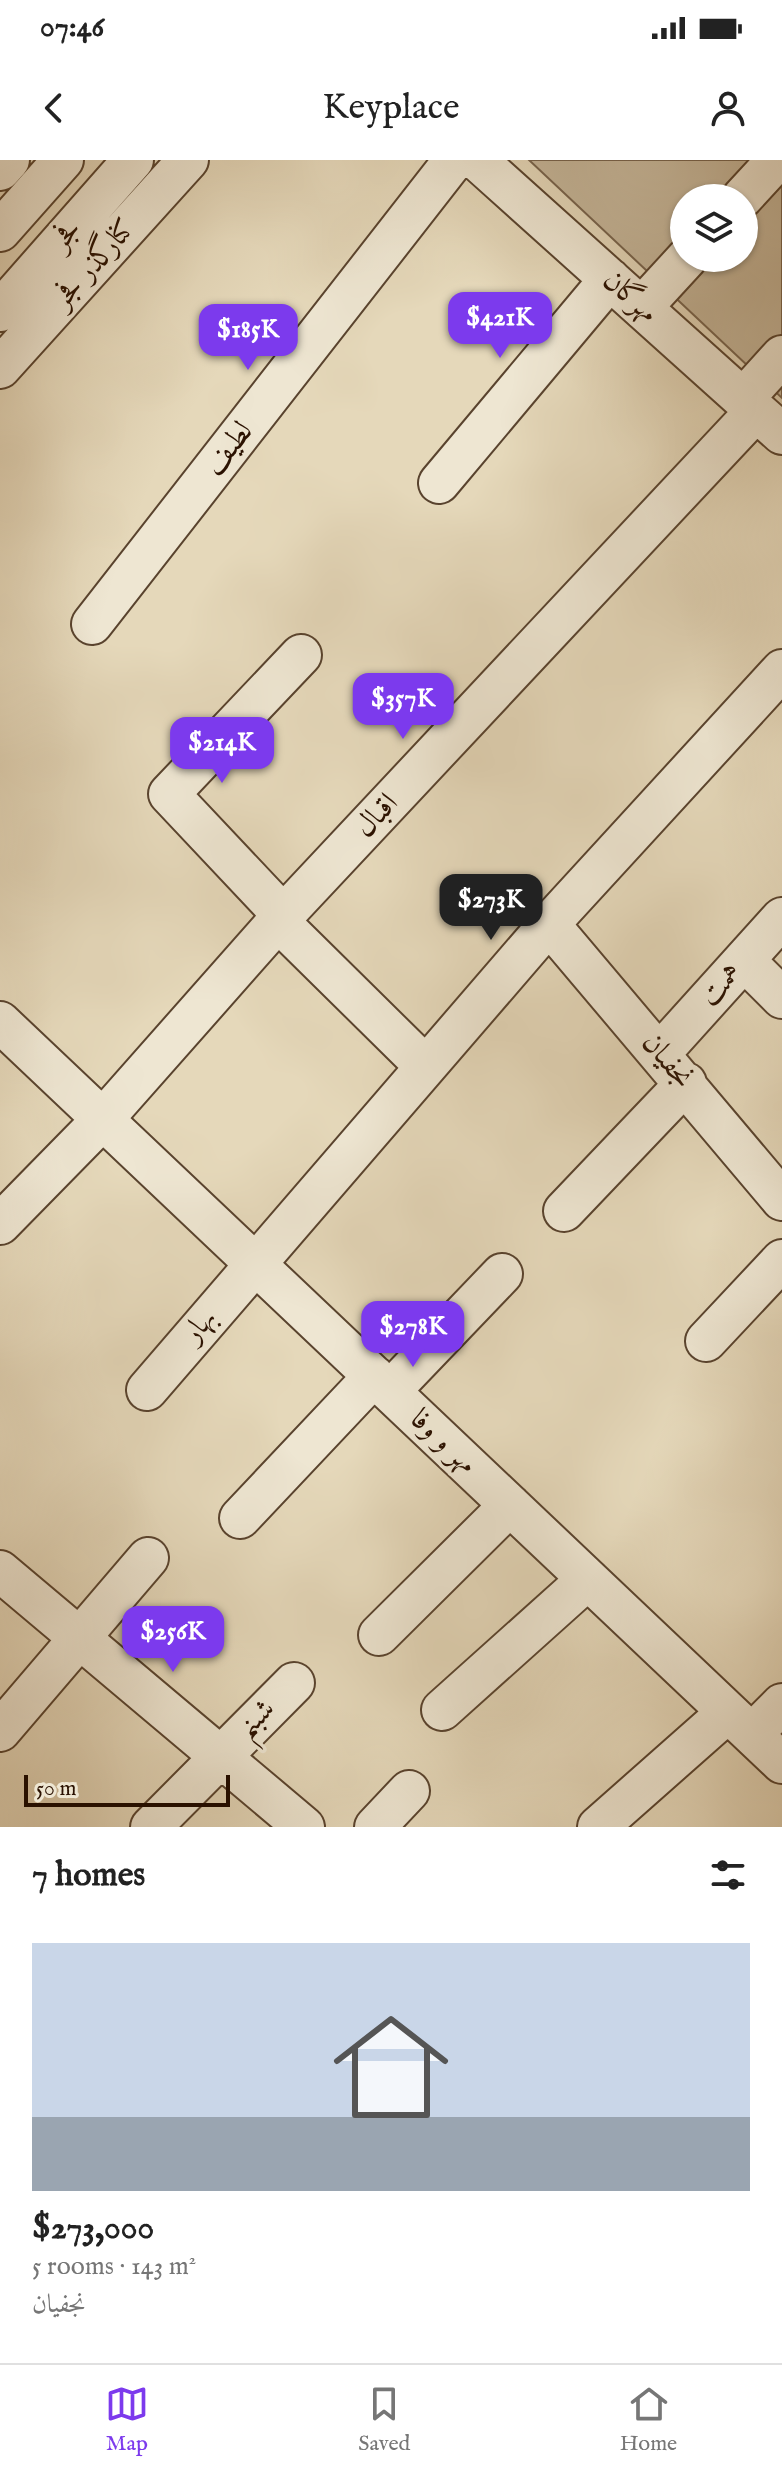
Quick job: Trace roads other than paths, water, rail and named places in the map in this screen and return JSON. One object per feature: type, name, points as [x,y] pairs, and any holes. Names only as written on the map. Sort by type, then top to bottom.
[{"type":"street","points":[[0,170],[9,160]]},
{"type":"street","name":"فجر","points":[[0,231],[63,160]]},
{"type":"street","name":"فجر","points":[[0,311],[133,160]]},
{"type":"street","name":"کنارگذر فجر","points":[[0,368],[188,160]]},
{"type":"street","name":"لطیف","points":[[92,624],[454,160]]},
{"type":"street","name":"مهرگان","points":[[477,160],[761,414]]},
{"type":"street","points":[[755,184],[777,160]]},
{"type":"street","points":[[642,307],[674,272]]},
{"type":"street","points":[[439,483],[610,279]]},
{"type":"street","name":"اقبال","points":[[0,1224],[103,1119],[280,918],[761,414],[782,356]]},
{"type":"street","points":[[301,655],[169,794],[280,918],[425,1066]]},
{"type":"street","name":"بهار","points":[[147,1390],[254,1262],[549,924],[782,670]]},
{"type":"street","name":"همت","points":[[661,1052],[782,918]]},
{"type":"street","name":"نجفیان","points":[[549,924],[661,1052],[782,1200]]},
{"type":"street","points":[[744,960],[782,998]]},
{"type":"street","name":"مهر و وفا","points":[[0,1022],[782,1763]]},
{"type":"street","points":[[564,1211],[686,1083]]},
{"type":"street","points":[[706,1341],[782,1260]]},
{"type":"street","points":[[240,1518],[502,1274]]},
{"type":"street","points":[[379,1635],[510,1505]]},
{"type":"street","points":[[0,1731],[148,1558]]},
{"type":"street","points":[[0,1571],[304,1827]]},
{"type":"street","points":[[442,1710],[588,1579]]},
{"type":"street","name":"شبنم","points":[[151,1827],[219,1755],[294,1683]]},
{"type":"street","points":[[598,1827],[740,1723],[782,1704]]},
{"type":"street","points":[[375,1827],[409,1791]]}]
